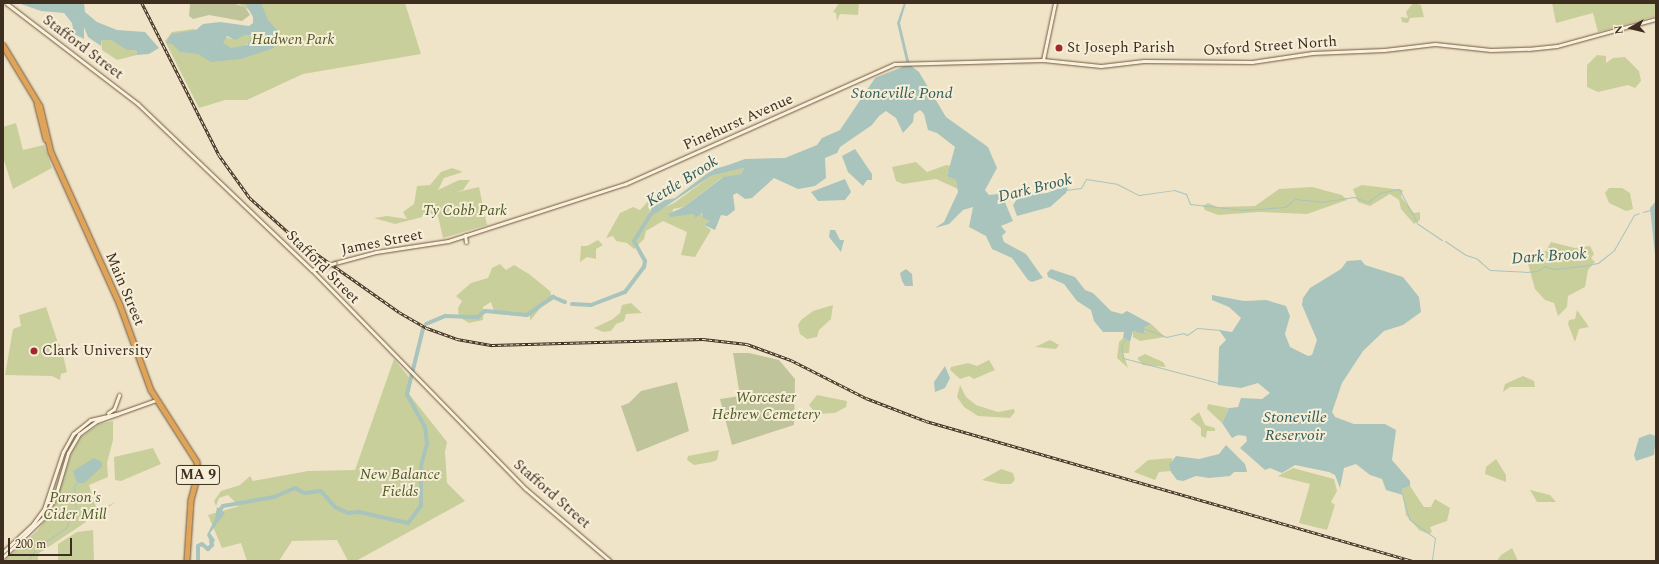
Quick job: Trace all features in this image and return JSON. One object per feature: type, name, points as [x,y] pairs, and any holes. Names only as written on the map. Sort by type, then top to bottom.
[{"type":"highway","name":"Main Street","points":[[3,45],[42,111],[46,139],[120,305],[156,400],[194,457],[198,470],[191,500],[187,561]]},
{"type":"main road","name":"Stafford Street","points":[[6,3],[133,99],[312,270],[526,489],[610,561]]},
{"type":"main road","points":[[1043,60],[1055,3]]},
{"type":"main road","name":"Oxford Street North","points":[[903,63],[1043,60],[1101,66],[1144,60],[1252,62],[1312,53],[1437,44],[1493,50],[1546,48],[1656,19]]},
{"type":"main road","name":"Pinehurst Avenue","points":[[465,235],[598,193],[650,174],[885,66],[903,63]]},
{"type":"main road","name":"James Street","points":[[312,270],[376,252],[444,242],[465,235]]},
{"type":"main road","points":[[465,235],[466,242]]},
{"type":"main road","points":[[106,415],[114,409],[119,395]]},
{"type":"main road","points":[[3,557],[44,517],[55,497],[75,439],[93,423],[156,400]]},
{"type":"main road","points":[[3,552],[42,512],[72,436],[89,421],[106,415],[118,414]]},
{"type":"green space","points":[[190,3],[232,3],[245,7],[250,15],[242,21],[209,15],[193,19],[189,16]]},
{"type":"green space","name":"Hadwen Park","points":[[237,3],[405,3],[421,54],[303,74],[247,100],[225,100],[199,108],[165,41],[172,32],[193,29],[233,39],[250,34],[253,40],[244,46],[253,44],[254,28],[253,12]]},
{"type":"green space","points":[[839,3],[859,3],[858,15],[840,14],[837,21],[836,13],[833,12]]},
{"type":"green space","points":[[1413,3],[1421,5],[1424,17],[1410,18],[1408,23],[1402,22],[1401,17],[1408,18],[1406,12]]},
{"type":"green space","points":[[1552,3],[1656,3],[1656,16],[1598,32],[1593,13],[1556,23]]},
{"type":"green space","points":[[101,40],[111,40],[131,50],[136,50],[137,55],[117,60],[102,50]]},
{"type":"green space","points":[[1597,55],[1606,56],[1606,63],[1613,58],[1625,57],[1639,71],[1641,81],[1635,88],[1628,85],[1598,92],[1587,87],[1587,65]]},
{"type":"green space","points":[[16,123],[23,150],[44,145],[52,168],[13,189],[3,157],[3,127]]},
{"type":"green space","points":[[916,162],[927,172],[946,165],[951,166],[947,174],[956,180],[958,189],[936,179],[903,184],[896,181],[892,167]]},
{"type":"green space","name":"Ty Cobb Park","points":[[452,168],[463,172],[444,178],[438,190],[459,180],[470,180],[463,190],[453,193],[479,187],[487,225],[443,238],[438,216],[434,214],[395,224],[374,218],[387,216],[407,219],[403,212],[414,204],[417,186],[430,185],[441,172]]},
{"type":"green space","points":[[744,168],[741,174],[721,178],[684,207],[673,209],[672,216],[683,213],[693,214],[697,218],[700,213],[710,221],[704,225],[711,230],[695,257],[681,255],[687,232],[663,221],[646,231],[644,239],[634,249],[627,243],[616,241],[613,236],[606,238],[620,213],[633,207],[640,210],[649,200],[652,203],[649,214],[674,203],[711,176]]},
{"type":"green space","points":[[1362,185],[1403,190],[1401,197],[1414,213],[1420,212],[1420,220],[1414,224],[1401,209],[1399,200],[1390,194],[1370,206],[1358,202],[1353,189]]},
{"type":"green space","points":[[1312,187],[1342,195],[1347,200],[1307,214],[1259,212],[1218,215],[1205,210],[1203,206],[1208,203],[1218,207],[1255,206],[1279,189]]},
{"type":"green space","points":[[1609,188],[1622,188],[1630,193],[1633,209],[1626,211],[1609,203],[1605,193]]},
{"type":"green space","points":[[598,240],[603,245],[596,249],[596,259],[587,257],[580,262],[581,246],[587,246]]},
{"type":"green space","points":[[1551,242],[1575,248],[1590,246],[1594,254],[1591,258],[1595,262],[1588,270],[1585,287],[1568,296],[1567,307],[1558,316],[1554,303],[1545,300],[1535,289],[1527,260],[1546,251]]},
{"type":"green space","points":[[500,264],[506,270],[514,265],[529,274],[550,291],[553,300],[541,307],[530,321],[530,316],[495,314],[491,302],[483,307],[483,320],[469,323],[459,317],[458,308],[462,301],[456,296],[471,283],[488,278],[492,268]]},
{"type":"green space","points":[[631,303],[642,313],[626,314],[624,321],[616,324],[611,331],[603,332],[594,328],[613,319],[620,313],[622,305]]},
{"type":"green space","points":[[833,305],[831,319],[819,330],[817,337],[807,339],[800,334],[798,325],[801,320],[813,311]]},
{"type":"green space","name":"Clark University","points":[[46,307],[58,343],[61,346],[67,372],[61,374],[60,380],[52,376],[5,375],[13,329],[21,326],[19,315]]},
{"type":"green space","points":[[1577,310],[1589,327],[1579,329],[1575,342],[1568,324],[1569,320],[1575,319]]},
{"type":"green space","points":[[1151,324],[1165,337],[1140,341],[1133,337],[1133,331],[1145,333],[1144,328]]},
{"type":"green space","points":[[1123,338],[1130,342],[1129,353],[1123,353],[1128,368],[1117,358],[1119,342]]},
{"type":"green space","points":[[1050,340],[1059,345],[1056,349],[1035,347]]},
{"type":"green space","name":"Worcester Hebrew Cemetery","points":[[733,353],[749,353],[779,360],[795,379],[794,425],[732,445],[720,399],[740,396]]},
{"type":"green space","points":[[1145,354],[1163,362],[1166,367],[1143,365],[1137,358]]},
{"type":"green space","name":"New Balance Fields","points":[[394,359],[412,381],[409,394],[447,442],[445,452],[447,483],[465,501],[356,561],[348,561],[337,540],[292,541],[279,561],[247,561],[241,543],[222,548],[208,515],[239,506],[228,495],[219,498],[216,506],[214,501],[221,491],[240,485],[250,476],[253,481],[308,471],[355,470]]},
{"type":"green space","points":[[989,360],[995,370],[974,379],[969,376],[960,379],[950,370],[951,367],[968,363],[977,366]]},
{"type":"green space","points":[[1523,376],[1534,381],[1535,387],[1510,387],[1503,392],[1505,384]]},
{"type":"green space","points":[[677,382],[689,431],[637,452],[621,406],[629,403],[641,391]]},
{"type":"green space","points":[[960,385],[966,397],[976,405],[998,412],[1014,409],[1015,412],[1010,418],[978,416],[964,407],[957,397]]},
{"type":"green space","points":[[817,395],[847,401],[846,407],[835,413],[816,414],[809,405]]},
{"type":"green space","points":[[1208,404],[1229,408],[1222,423],[1207,409]]},
{"type":"green space","points":[[1199,412],[1205,425],[1215,428],[1215,431],[1207,431],[1206,438],[1201,436],[1201,428],[1190,419]]},
{"type":"green space","name":"Parson's Cider Mill","points":[[113,421],[113,440],[107,463],[108,477],[89,485],[97,510],[116,502],[38,554],[38,561],[4,561],[37,531],[52,511],[72,452],[81,437],[99,424]]},
{"type":"green space","points":[[153,448],[161,464],[121,481],[115,480],[114,457]]},
{"type":"green space","points":[[719,450],[717,460],[712,462],[694,465],[687,460],[688,456]]},
{"type":"green space","points":[[1172,458],[1172,471],[1159,472],[1155,480],[1134,472],[1148,460]]},
{"type":"green space","points":[[1496,459],[1506,475],[1506,482],[1485,474],[1486,467]]},
{"type":"green space","points":[[1293,468],[1334,479],[1337,491],[1331,502],[1335,505],[1327,530],[1299,523],[1310,484],[1278,476]]},
{"type":"green space","points":[[1001,469],[1013,473],[1015,480],[1011,484],[1001,484],[982,480]]},
{"type":"green space","points":[[1410,486],[1424,507],[1431,507],[1435,499],[1450,508],[1447,521],[1430,527],[1432,532],[1429,534],[1419,530],[1406,515],[1402,489]]},
{"type":"green space","points":[[1530,490],[1550,495],[1556,502],[1537,502]]},
{"type":"green space","points":[[93,530],[94,561],[58,561],[58,544],[77,532]]},
{"type":"green space","points":[[1512,548],[1518,561],[1497,561],[1501,555]]},
{"type":"water","points":[[18,3],[84,3],[85,12],[97,22],[117,30],[145,32],[159,48],[149,54],[137,55],[136,50],[127,50],[111,40],[101,40],[101,46],[88,37],[84,27],[84,39],[74,34],[72,23],[64,13],[41,11]]},
{"type":"water","points":[[245,3],[261,3],[268,20],[277,30],[274,48],[241,59],[211,62],[198,54],[180,52],[172,44],[166,43],[171,34],[196,30],[203,24],[220,22],[249,26],[253,23],[253,17]],"holes":[[[246,35],[253,35],[247,45],[231,48],[223,43],[227,36],[235,40]]]},
{"type":"water","name":"Stoneville Pond","points":[[904,3],[906,3],[900,23],[910,65],[919,72],[946,117],[988,147],[997,168],[985,190],[989,195],[998,194],[1004,200],[1013,221],[1001,226],[1006,232],[1002,236],[1004,242],[1026,254],[1043,278],[1032,282],[1028,280],[1012,258],[992,249],[986,236],[969,227],[973,207],[963,210],[949,224],[935,228],[944,222],[958,192],[956,180],[947,176],[955,147],[937,133],[928,130],[924,114],[920,110],[914,114],[913,122],[903,133],[896,118],[886,111],[879,116],[872,125],[840,147],[837,153],[825,158],[826,178],[815,186],[798,189],[774,178],[752,198],[745,199],[737,193],[733,195],[735,210],[727,216],[721,215],[715,230],[704,225],[710,221],[703,218],[702,213],[696,218],[693,214],[670,217],[668,214],[684,207],[723,177],[741,174],[744,168],[711,176],[650,217],[652,203],[675,198],[709,172],[745,159],[785,158],[817,145],[822,138],[840,130],[875,78],[907,65],[897,23]]},
{"type":"water","points":[[855,149],[872,174],[872,180],[867,180],[863,186],[848,172],[842,156]]},
{"type":"water","points":[[845,179],[851,192],[845,200],[818,201],[811,192]]},
{"type":"water","points":[[1065,186],[1068,188],[1066,193],[1050,207],[1017,216],[1013,205],[1019,196],[1047,193]]},
{"type":"water","points":[[1656,201],[1656,263],[1650,208]]},
{"type":"water","points":[[830,230],[835,230],[840,240],[844,240],[841,252],[829,237]]},
{"type":"water","name":"Stoneville Reservoir","points":[[1361,260],[1365,265],[1403,277],[1419,297],[1421,312],[1403,325],[1384,331],[1363,351],[1342,383],[1332,412],[1335,417],[1354,424],[1385,424],[1396,430],[1392,460],[1410,481],[1410,486],[1402,489],[1403,495],[1386,490],[1382,479],[1370,475],[1356,464],[1344,468],[1340,488],[1335,475],[1329,472],[1295,465],[1282,473],[1270,468],[1265,470],[1240,448],[1247,441],[1246,436],[1238,435],[1232,438],[1222,423],[1229,408],[1238,407],[1241,398],[1262,399],[1270,393],[1258,383],[1241,388],[1218,385],[1219,347],[1226,340],[1219,330],[1232,332],[1241,318],[1229,307],[1212,300],[1212,295],[1244,301],[1266,300],[1286,306],[1290,316],[1285,334],[1290,347],[1308,356],[1312,355],[1317,340],[1302,305],[1303,298],[1310,288],[1341,269],[1347,261]]},
{"type":"water","points":[[906,269],[912,274],[913,286],[905,286],[902,281],[900,273]]},
{"type":"water","points":[[1051,269],[1075,277],[1085,290],[1093,293],[1111,311],[1122,314],[1127,311],[1151,324],[1144,328],[1145,334],[1133,331],[1130,342],[1123,338],[1124,332],[1103,332],[1094,321],[1091,310],[1077,301],[1064,284],[1048,277],[1047,273]]},
{"type":"water","points":[[945,366],[950,378],[945,388],[935,392],[934,382]]},
{"type":"water","points":[[1650,434],[1656,436],[1654,455],[1636,461],[1634,455],[1639,438]]},
{"type":"water","points":[[1226,445],[1245,464],[1247,472],[1234,472],[1230,476],[1209,478],[1196,476],[1183,481],[1177,480],[1171,472],[1169,465],[1176,456],[1199,459],[1219,454]]},
{"type":"water","points":[[94,458],[102,462],[102,467],[84,483],[77,483],[73,471]]},
{"type":"water","points":[[217,507],[225,513],[210,533],[215,540],[212,545],[207,535],[215,519]]},
{"type":"waterway","name":"Kettle Brook","points":[[715,171],[737,165]]},
{"type":"waterway","name":"Dark Brook","points":[[1066,190],[1081,188],[1086,179],[1117,184],[1139,195],[1174,190],[1186,194],[1190,204],[1243,210],[1285,207],[1295,199],[1322,202],[1354,197],[1368,202],[1380,193],[1399,189],[1418,224],[1442,240]]},
{"type":"waterway","name":"Dark Brook","points":[[1643,212],[1650,210]]},
{"type":"waterway","name":"Kettle Brook","points":[[572,304],[591,305],[625,292],[644,267],[645,261],[634,241],[653,211]]},
{"type":"waterway","name":"Dark Brook","points":[[1445,241],[1466,255],[1476,258],[1490,270],[1526,272],[1537,271],[1545,266],[1553,269],[1582,266],[1598,263],[1614,250],[1634,215],[1639,213]]},
{"type":"waterway","name":"Kettle Brook","points":[[426,324],[445,316],[478,317],[485,311],[527,315],[553,297],[565,302]]},
{"type":"waterway","points":[[1143,328],[1166,337],[1183,333],[1187,335],[1197,328],[1221,330]]},
{"type":"waterway","name":"Kettle Brook","points":[[219,511],[223,506],[274,497],[295,488],[304,493],[321,491],[335,507],[348,513],[359,512],[408,523],[421,506],[421,466],[427,443],[425,427],[407,394],[423,329]]},
{"type":"waterway","points":[[1125,340],[1121,345],[1123,358],[1219,383]]},
{"type":"waterway","points":[[28,561],[36,548],[66,528],[72,513],[76,514],[74,486],[77,483]]},
{"type":"waterway","points":[[1402,494],[1409,519],[1435,538],[1432,560]]},
{"type":"waterway","name":"Kettle Brook","points":[[198,561],[198,546],[202,544],[208,549],[212,545],[211,541]]},
{"type":"railway","points":[[142,3],[219,155],[250,198],[297,240],[399,312],[427,328],[457,339],[492,345],[703,339],[747,344],[791,360],[866,398],[926,421],[1413,561]]},
{"type":"place","name":"St Joseph Parish","points":[[1059,48]]},
{"type":"place","name":"Clark University","points":[[34,351]]}]
